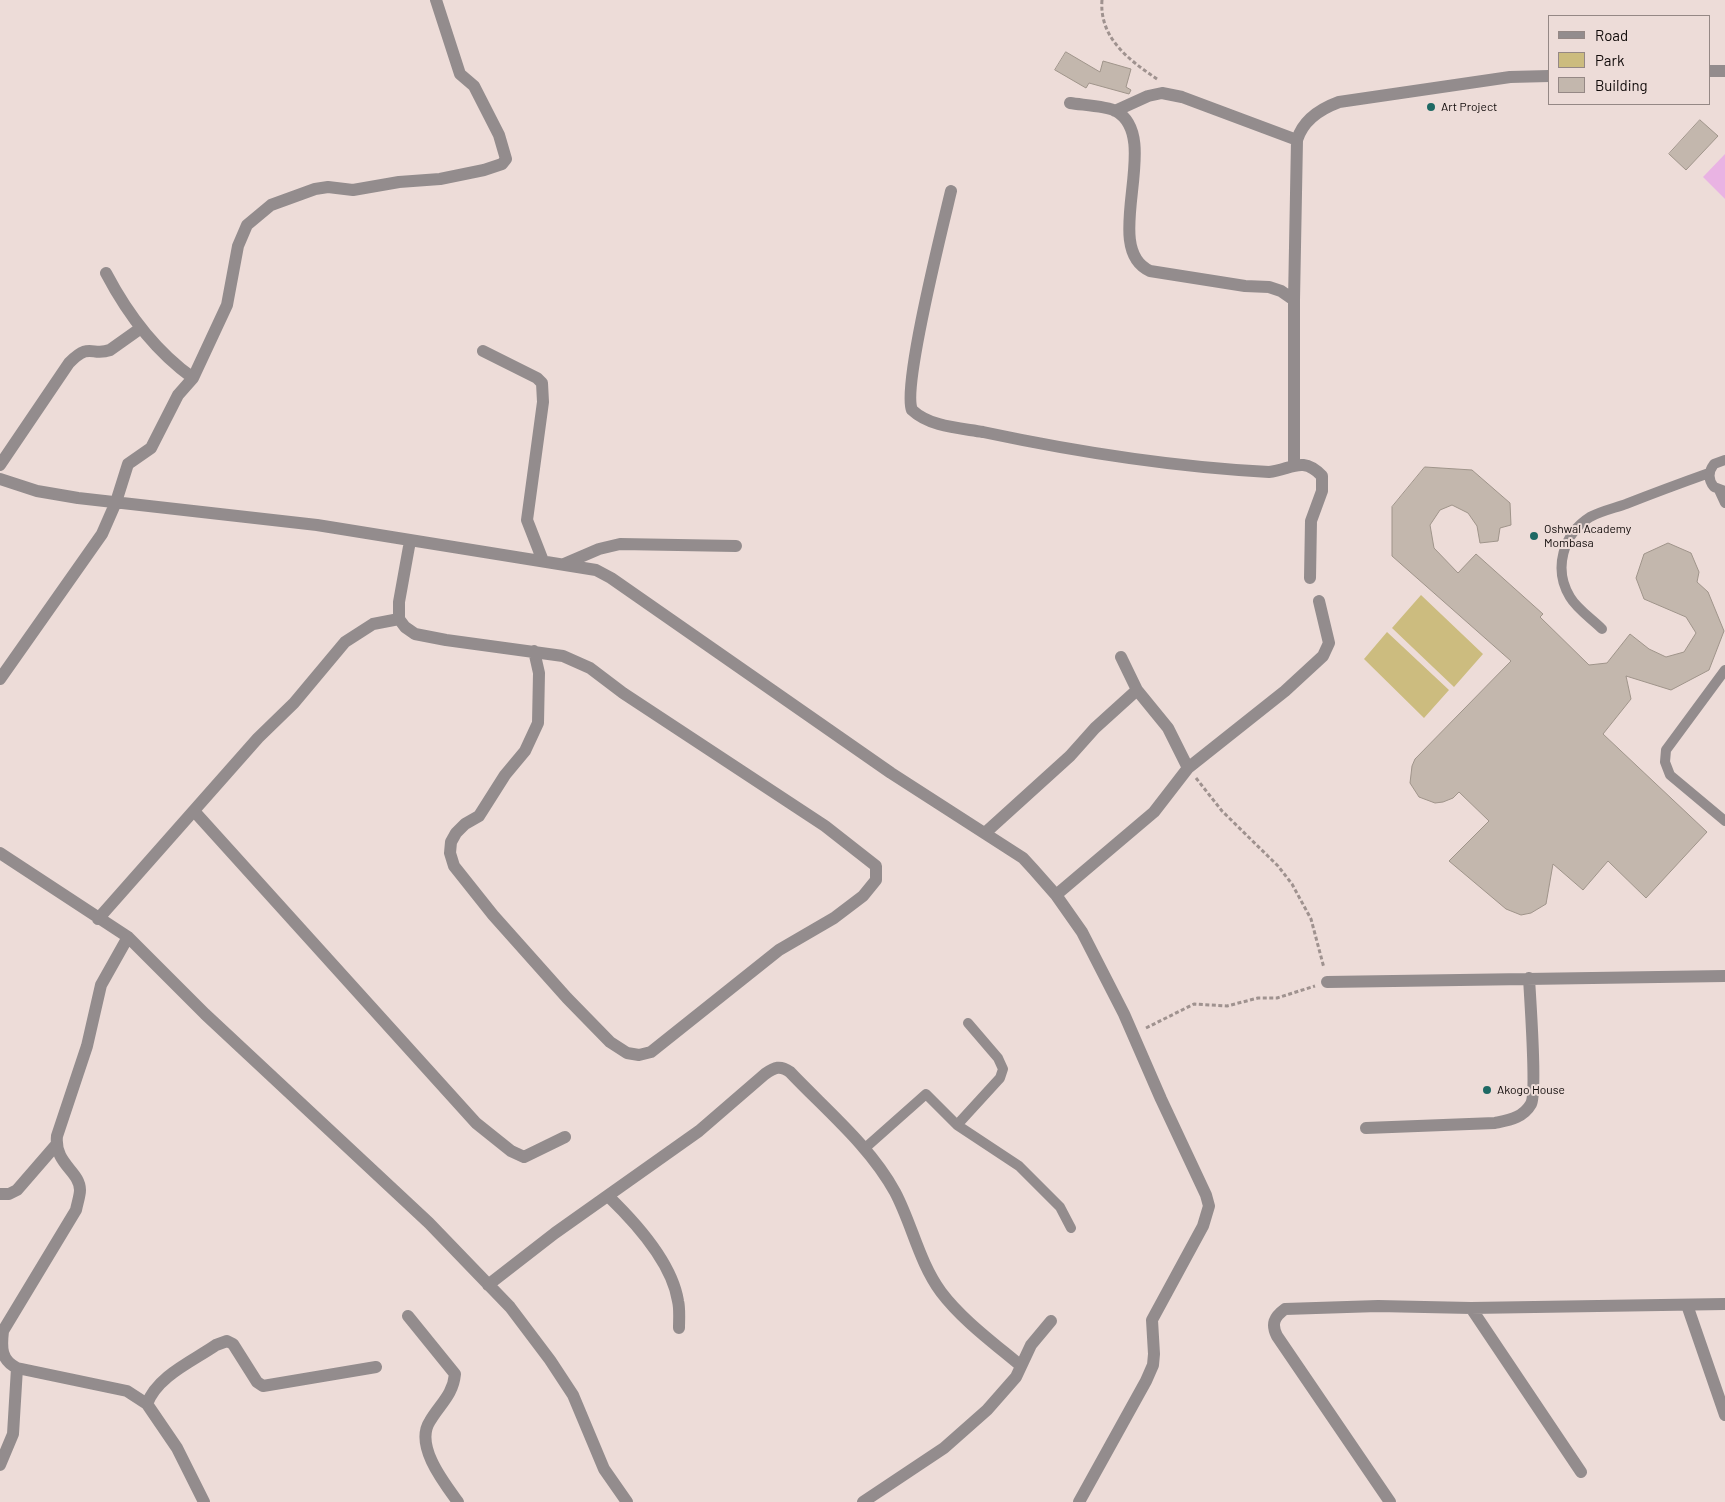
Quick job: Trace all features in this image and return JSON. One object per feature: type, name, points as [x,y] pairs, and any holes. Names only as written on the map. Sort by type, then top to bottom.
[{"type":"street","points":[[0,679],[102,534],[116,502],[128,464],[151,448],[178,395],[192,378],[227,305],[242,233],[247,225],[271,205],[315,189],[328,186],[353,190],[399,182],[440,179],[484,170],[502,164],[506,159],[500,136],[474,86],[460,74],[436,0]]},
{"type":"street","points":[[1710,71],[1725,71]]},
{"type":"street","points":[[1294,464],[1294,300],[1297,140],[1304,125],[1318,111],[1339,102],[1510,77],[1548,76]]},
{"type":"street","points":[[1115,111],[1148,96],[1162,94],[1176,96],[1297,140]]},
{"type":"street","points":[[1070,103],[1115,111],[1127,121],[1134,142],[1130,241],[1135,260],[1140,266],[1150,271],[1237,285],[1269,287],[1281,291],[1294,300]]},
{"type":"street","points":[[951,191],[918,341],[910,398],[910,405],[916,413],[929,421],[947,425],[1031,442],[1128,458],[1269,472],[1281,470],[1294,464],[1307,465],[1322,476],[1323,483],[1311,521],[1310,578]]},
{"type":"street","points":[[106,273],[116,292],[141,328],[164,354],[192,378]]},
{"type":"street","points":[[0,465],[69,363],[77,355],[91,349],[106,352],[141,328]]},
{"type":"street","points":[[483,351],[537,378],[542,383],[543,402],[527,520],[543,562]]},
{"type":"street","points":[[0,479],[37,491],[116,502],[233,514],[543,562],[587,567],[603,573],[891,773],[1023,858],[1056,895],[1082,932],[1133,1035],[1206,1195],[1208,1215],[1152,1320],[1153,1365],[1146,1381],[1079,1502]]},
{"type":"street","points":[[410,541],[399,602],[399,619],[405,627],[415,634],[534,651],[563,656],[590,668],[639,704],[825,826],[876,866],[876,880],[863,896],[834,918],[780,950],[650,1052],[639,1055],[627,1053],[610,1042],[567,998],[499,922],[454,866],[450,853],[451,842],[456,833],[465,824],[479,816],[505,775],[525,751],[538,723],[539,673],[534,651]]},
{"type":"street","points":[[564,564],[599,549],[620,544],[736,546]]},
{"type":"street","points":[[1056,895],[1154,812],[1188,768],[1285,691],[1323,656],[1329,643],[1319,601]]},
{"type":"street","points":[[98,919],[258,738],[294,703],[345,642],[373,624],[399,619]]},
{"type":"street","points":[[1121,657],[1137,690],[1168,728],[1188,768]]},
{"type":"street","points":[[985,833],[1070,756],[1095,728],[1137,690]]},
{"type":"street","points":[[194,811],[476,1123],[511,1152],[524,1157],[565,1137]]},
{"type":"street","points":[[0,853],[128,938],[205,1014],[390,1185],[488,1284],[510,1307],[550,1360],[573,1395],[604,1469],[626,1502]]},
{"type":"street","points":[[128,938],[101,985],[87,1046],[57,1136],[56,1145],[60,1159],[74,1175],[80,1189],[76,1210],[3,1332],[1,1348],[8,1364],[17,1368],[127,1391],[148,1404],[177,1448],[204,1502]]},
{"type":"street","points":[[1327,982],[1725,976]]},
{"type":"street","points":[[1366,1128],[1495,1123],[1523,1114],[1533,1096],[1529,978]]},
{"type":"street","points":[[488,1284],[555,1233],[699,1131],[773,1068],[783,1068],[790,1072],[864,1149],[895,1192],[917,1245],[940,1291],[1022,1366]]},
{"type":"street","points":[[0,1194],[9,1194],[17,1190],[56,1145]]},
{"type":"street","points":[[608,1196],[633,1220],[673,1282],[678,1301],[679,1328]]},
{"type":"street","points":[[1390,1502],[1277,1336],[1273,1326],[1274,1320],[1285,1309],[1378,1306],[1470,1308],[1725,1304]]},
{"type":"street","points":[[1687,1305],[1725,1415]]},
{"type":"street","points":[[1470,1308],[1581,1472]]},
{"type":"street","points":[[408,1316],[455,1374],[450,1395],[429,1422],[425,1432],[426,1448],[458,1502]]},
{"type":"street","points":[[862,1502],[944,1448],[1003,1393],[1022,1366],[1036,1336],[1051,1321]]},
{"type":"street","points":[[148,1404],[151,1393],[159,1384],[216,1345],[227,1340],[233,1344],[257,1382],[264,1386],[376,1367]]},
{"type":"street","points":[[0,1465],[13,1434],[17,1368]]},
{"type":"lane","points":[[1725,460],[1714,464],[1709,473],[1711,483],[1722,490],[1725,503]]},
{"type":"lane","points":[[1602,629],[1570,597],[1564,583],[1561,570],[1562,555],[1567,541],[1591,516],[1709,473]]},
{"type":"lane","points":[[1725,670],[1666,750],[1665,762],[1670,775],[1725,821]]},
{"type":"lane","points":[[957,1125],[1000,1078],[1003,1069],[998,1058],[968,1023]]},
{"type":"lane","points":[[864,1149],[926,1094],[957,1125],[1019,1166],[1060,1208],[1070,1228]]},
{"type":"path","points":[[1102,0],[1104,24],[1118,49],[1160,81]]},
{"type":"path","points":[[1133,1035],[1194,1004],[1224,1006],[1258,998],[1277,998],[1327,982],[1311,919],[1292,884],[1278,866],[1222,811],[1188,768]]},
{"type":"green space","points":[[1421,595],[1483,654],[1454,687],[1392,628]]},
{"type":"green space","points":[[1387,632],[1449,690],[1424,718],[1364,659]]},
{"type":"shaded area","points":[[1725,154],[1725,199],[1703,177]]},
{"type":"building","points":[[1066,52],[1100,72],[1103,61],[1131,69],[1126,87],[1131,90],[1129,94],[1089,83],[1086,88],[1055,70]]},
{"type":"building","points":[[1700,120],[1718,136],[1686,170],[1669,154]]},
{"type":"building","points":[[1425,467],[1472,470],[1510,503],[1511,525],[1500,528],[1498,541],[1480,543],[1477,526],[1468,513],[1452,505],[1440,510],[1430,525],[1434,548],[1458,573],[1476,554],[1543,614],[1540,617],[1589,665],[1607,663],[1630,634],[1649,649],[1666,657],[1684,652],[1696,633],[1686,617],[1644,599],[1636,578],[1644,554],[1668,543],[1691,553],[1699,572],[1697,582],[1708,592],[1724,631],[1709,670],[1671,690],[1626,676],[1631,699],[1603,734],[1707,832],[1646,898],[1608,861],[1583,890],[1553,864],[1546,904],[1531,913],[1521,915],[1506,909],[1449,861],[1489,821],[1459,792],[1453,798],[1435,803],[1419,797],[1410,783],[1412,766],[1415,759],[1511,661],[1392,556],[1392,507]]},
{"type":"place","name":"Art Project","points":[[1431,107]]},
{"type":"place","name":"Oshwal Academy Mombasa","points":[[1534,536]]},
{"type":"place","name":"Akogo House","points":[[1487,1090]]}]
